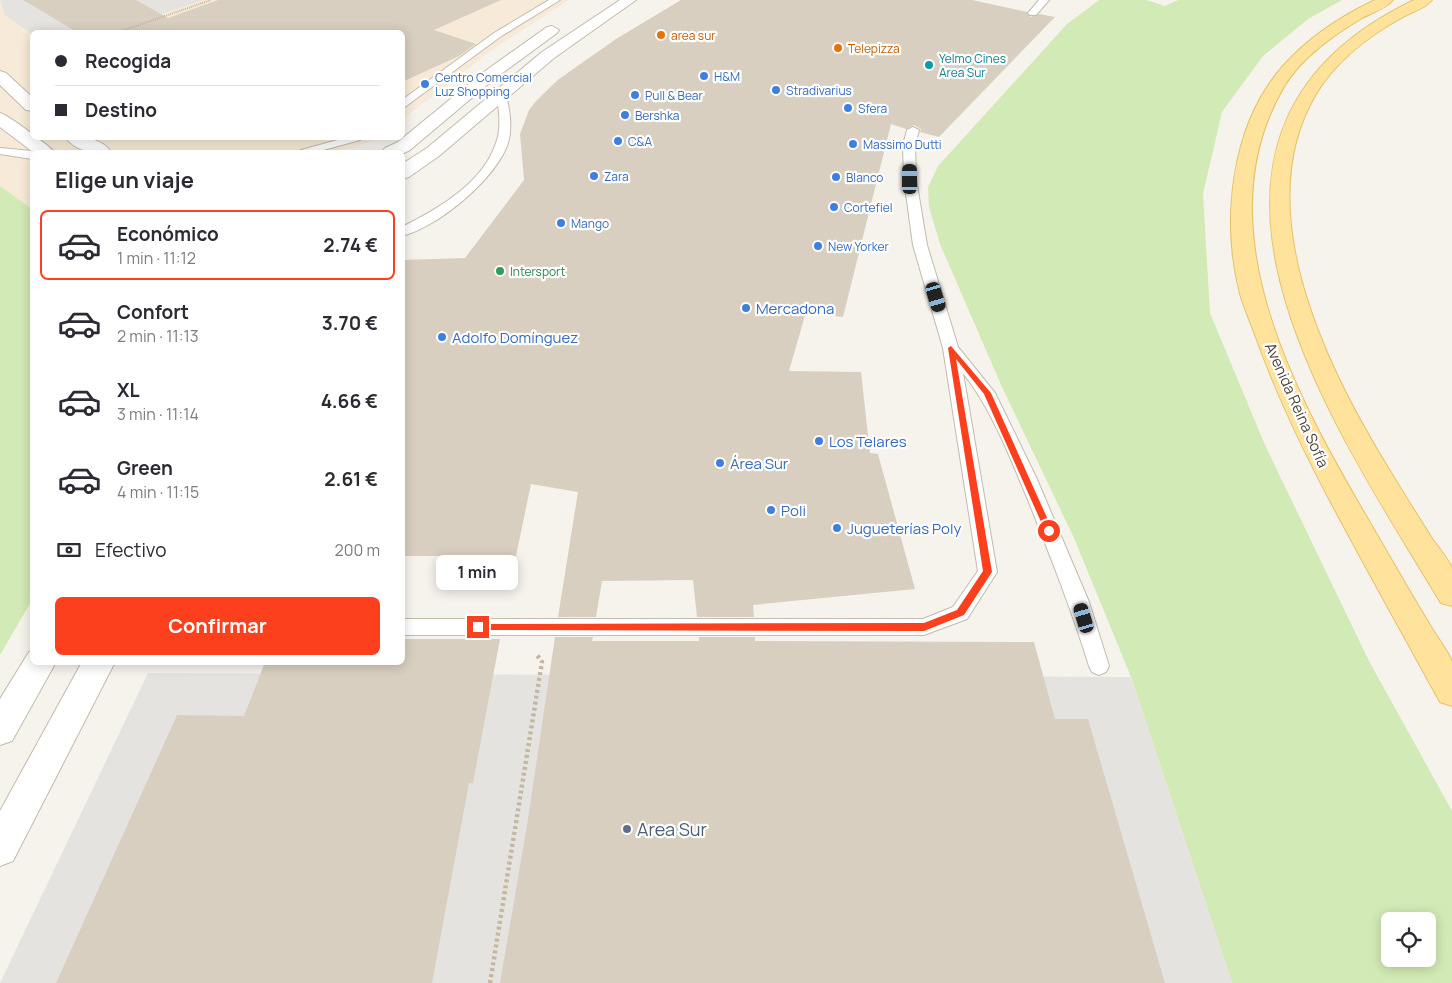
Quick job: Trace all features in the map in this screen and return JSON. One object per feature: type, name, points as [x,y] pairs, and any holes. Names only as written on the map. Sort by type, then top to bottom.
[{"type":"main road","name":"Avenida Reina Sofía","points":[[1386,0],[1347,20],[1311,48],[1279,82],[1256,124],[1246,168],[1241,224],[1251,293],[1276,366],[1314,449],[1452,692]]},
{"type":"main road","points":[[1425,0],[1374,26],[1340,55],[1310,88],[1289,130],[1280,173],[1282,230],[1294,298],[1321,366],[1363,451],[1452,594]]},
{"type":"street","points":[[405,171],[433,152],[501,93],[575,36],[629,0]]},
{"type":"street","points":[[395,150],[404,146],[487,78],[566,21]]},
{"type":"street","points":[[0,76],[30,104]]},
{"type":"street","points":[[0,118],[25,140],[42,150]]},
{"type":"street","points":[[79,140],[98,150]]},
{"type":"street","points":[[0,730],[38,665]]},
{"type":"street","points":[[0,848],[97,665]]},
{"type":"lane","points":[[405,104],[497,35],[555,0]]},
{"type":"lane","points":[[1033,13],[1044,0]]},
{"type":"lane","points":[[405,230],[462,195],[486,171],[497,156],[502,142],[505,122],[501,93]]},
{"type":"lane","points":[[405,627],[924,627],[960,613],[988,572],[951,348],[920,245],[910,179],[909,145],[913,130]]},
{"type":"lane","points":[[312,150],[349,140]]},
{"type":"lane","points":[[0,150],[30,155]]},
{"type":"lane","points":[[951,348],[987,393],[1027,477],[1079,602],[1099,666]]},
{"type":"path","points":[[125,30],[211,0]]},
{"type":"path","points":[[490,983],[542,662],[530,648],[535,627]]},
{"type":"shaded area","name":"Centro Comercial Luz Shopping","points":[[0,0],[569,0],[492,50],[405,117],[405,30],[30,30],[30,140],[373,140],[356,147],[337,150],[30,150],[30,208],[0,186]]},
{"type":"shaded area","points":[[0,0],[204,0],[114,30],[30,30],[30,33],[5,15]]},
{"type":"shaded area","name":"Area Sur","points":[[148,673],[1131,677],[1232,983],[0,983]]},
{"type":"green space","points":[[1099,0],[1146,0],[1165,6],[1178,0],[1342,0],[1308,19],[1263,56],[1222,112],[1203,194],[1210,313],[1265,445],[1369,661],[1452,811],[1452,983],[1232,983],[1131,677],[1074,538],[1002,387],[940,244],[929,207],[928,187],[938,166],[1067,24]]},
{"type":"green space","points":[[0,186],[30,208],[30,603],[0,655]]},
{"type":"building","points":[[23,0],[136,0],[168,18],[218,0],[501,0],[434,30],[476,44],[459,56],[405,81],[405,30],[74,30]]},
{"type":"building","points":[[681,0],[972,0],[1027,12],[1030,17],[1039,14],[1055,17],[939,137],[920,132],[921,129],[914,125],[906,129],[891,124],[843,317],[806,312],[789,371],[861,372],[870,453],[878,454],[915,589],[753,605],[754,617],[697,617],[693,580],[602,581],[596,617],[558,617],[578,492],[531,484],[516,556],[405,556],[405,260],[465,258],[524,180],[520,134],[529,110],[559,79],[616,39]]},
{"type":"building","points":[[555,637],[593,637],[592,641],[699,641],[699,637],[755,637],[755,641],[1034,642],[1055,719],[1088,719],[1165,983],[500,983],[528,819]]},
{"type":"building","points":[[405,639],[500,639],[473,783],[469,783],[432,983],[56,983],[177,715],[244,716],[264,665],[405,665]]},
{"type":"place","name":"area sur","points":[[661,35]]},
{"type":"place","name":"Telepizza","points":[[838,48]]},
{"type":"place","name":"Yelmo Cines Area Sur","points":[[929,65]]},
{"type":"place","name":"H&M","points":[[704,76]]},
{"type":"place","name":"Centro Comercial Luz Shopping","points":[[425,84]]},
{"type":"place","name":"Stradivarius","points":[[776,90]]},
{"type":"place","name":"Pull & Bear","points":[[635,95]]},
{"type":"place","name":"Sfera","points":[[848,108]]},
{"type":"place","name":"Bershka","points":[[625,115]]},
{"type":"place","name":"C&A","points":[[618,141]]},
{"type":"place","name":"Massimo Dutti","points":[[853,144]]},
{"type":"place","name":"Zara","points":[[594,176]]},
{"type":"place","name":"Blanco","points":[[836,177]]},
{"type":"place","name":"Cortefiel","points":[[834,207]]},
{"type":"place","name":"Mango","points":[[561,223]]},
{"type":"place","name":"New Yorker","points":[[818,246]]},
{"type":"place","name":"Intersport","points":[[500,271]]},
{"type":"place","name":"Mercadona","points":[[746,308]]},
{"type":"place","name":"Adolfo Domínguez","points":[[442,337]]},
{"type":"place","name":"Los Telares","points":[[819,441]]},
{"type":"place","name":"Área Sur","points":[[720,463]]},
{"type":"place","name":"Poli","points":[[771,510]]},
{"type":"place","name":"Jugueterías Poly","points":[[837,528]]},
{"type":"place","name":"Area Sur","points":[[627,829]]},
{"type":"route","points":[[478,627],[924,627],[960,613],[988,572],[951,348],[987,393],[1027,477],[1049,531]]}]
